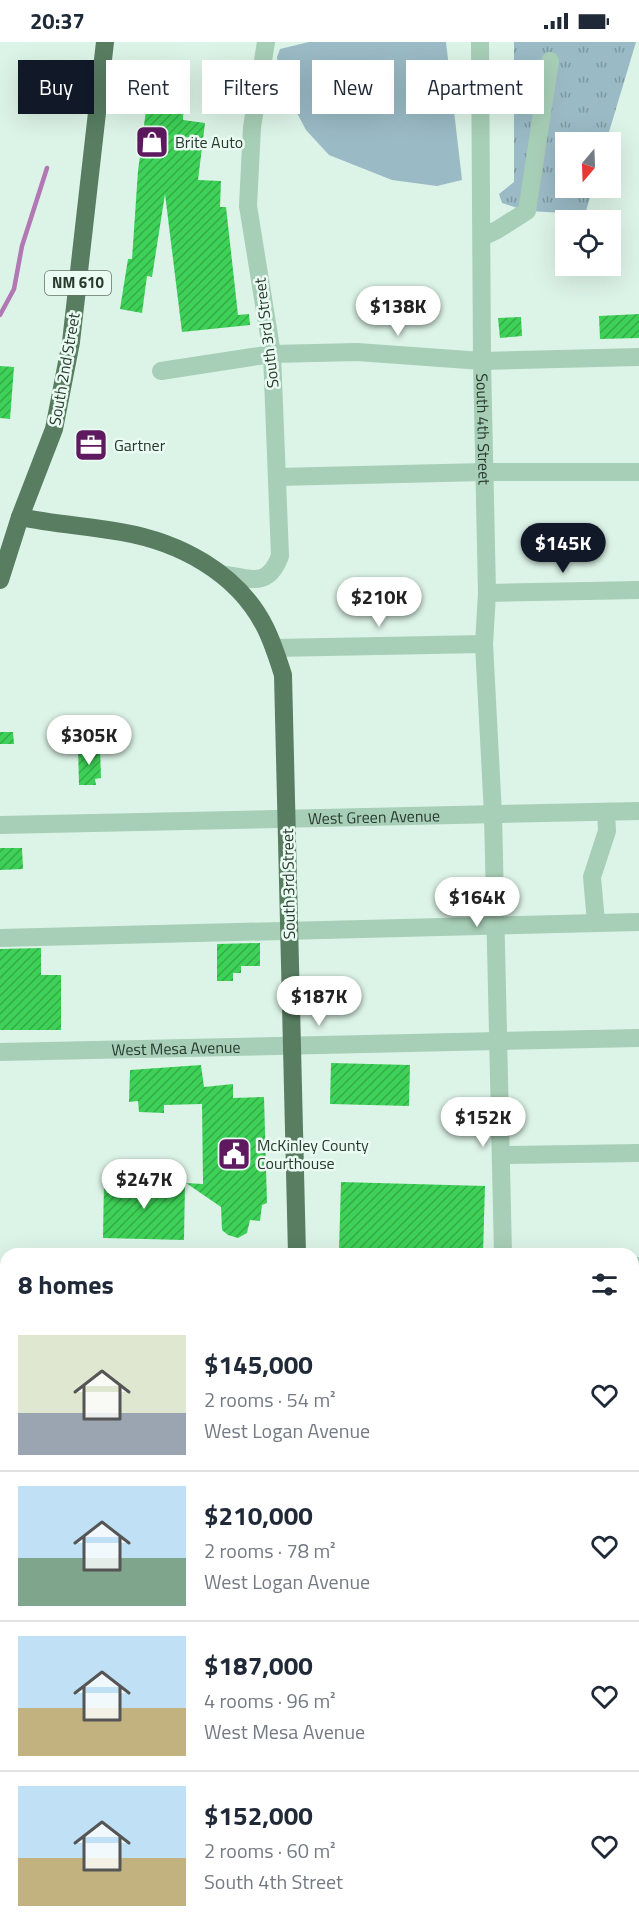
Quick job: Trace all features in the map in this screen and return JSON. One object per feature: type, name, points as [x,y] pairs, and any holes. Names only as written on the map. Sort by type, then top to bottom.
[{"type":"main road","name":"South 2nd Street","points":[[0,580],[20,517],[54,429],[71,342],[105,42]]},
{"type":"main road","name":"South 3rd Street","points":[[20,517],[121,532],[161,541],[198,558],[222,574],[250,603],[265,626],[274,648],[283,675],[297,1248]]},
{"type":"street","name":"South 3rd Street","points":[[222,574],[261,579],[269,576],[276,568],[280,556],[272,354],[248,206],[252,127],[266,42]]},
{"type":"street","name":"South 4th Street","points":[[480,42],[482,361],[487,593],[484,644],[493,814],[498,1041]]},
{"type":"street","points":[[483,237],[527,211],[550,61]]},
{"type":"street","points":[[161,371],[272,354],[357,352],[482,361],[639,357]]},
{"type":"street","points":[[277,477],[484,472],[639,472]]},
{"type":"street","points":[[487,593],[639,590]]},
{"type":"street","points":[[274,648],[484,644]]},
{"type":"street","name":"West Green Avenue","points":[[0,825],[639,811]]},
{"type":"street","points":[[596,922],[592,877],[607,831],[606,812]]},
{"type":"street","points":[[0,938],[639,922]]},
{"type":"street","name":"West Mesa Avenue","points":[[0,1052],[639,1038]]},
{"type":"street","points":[[498,1041],[503,1248]]},
{"type":"street","points":[[501,1155],[639,1153]]},
{"type":"green space","points":[[309,42],[446,42],[448,60],[406,60],[406,114],[454,114],[462,180],[437,186],[392,180],[329,155],[306,130],[298,114],[300,114],[300,60],[277,60],[280,49]]},
{"type":"green space","points":[[514,42],[636,42],[609,132],[555,132],[555,198],[590,198],[586,210],[555,210],[555,212],[527,211],[502,203],[499,194],[514,182],[514,114],[544,114],[544,60],[514,60]]},
{"type":"building","points":[[145,114],[183,114],[183,120],[205,123],[198,180],[221,181],[220,207],[226,207],[238,315],[249,314],[250,325],[182,332],[165,194],[152,277],[147,276],[142,313],[120,309],[128,259],[132,259],[138,171]]},
{"type":"building","points":[[639,314],[639,338],[600,339],[599,316]]},
{"type":"building","points":[[521,317],[522,336],[500,338],[498,318]]},
{"type":"building","points":[[0,366],[14,367],[10,419],[0,418]]},
{"type":"building","points":[[0,732],[13,732],[14,744],[0,744]]},
{"type":"building","points":[[100,747],[101,778],[95,779],[96,785],[79,785],[78,748]]},
{"type":"building","points":[[0,848],[22,848],[23,869],[0,870]]},
{"type":"building","points":[[260,943],[260,966],[241,966],[241,973],[233,973],[233,981],[217,981],[217,944]]},
{"type":"building","points":[[41,948],[41,975],[61,975],[61,1030],[0,1030],[0,949]]},
{"type":"building","points":[[331,1063],[410,1065],[409,1106],[330,1104]]},
{"type":"building","name":"McKinley County Courthouse","points":[[201,1065],[204,1087],[233,1084],[233,1098],[264,1097],[267,1203],[262,1205],[260,1221],[250,1220],[247,1233],[238,1238],[222,1230],[221,1207],[186,1183],[203,1184],[202,1104],[164,1105],[164,1113],[139,1112],[138,1101],[129,1102],[130,1070]]},
{"type":"building","points":[[104,1181],[185,1183],[184,1240],[103,1238]]},
{"type":"building","points":[[341,1182],[485,1186],[483,1248],[339,1248]]},
{"type":"waterway","points":[[0,315],[14,289],[22,246],[47,168]]},
{"type":"place","name":"Brite Auto","points":[[152,142]]},
{"type":"place","name":"Gartner","points":[[91,445]]},
{"type":"place","name":"McKinley County Courthouse","points":[[234,1154]]}]
